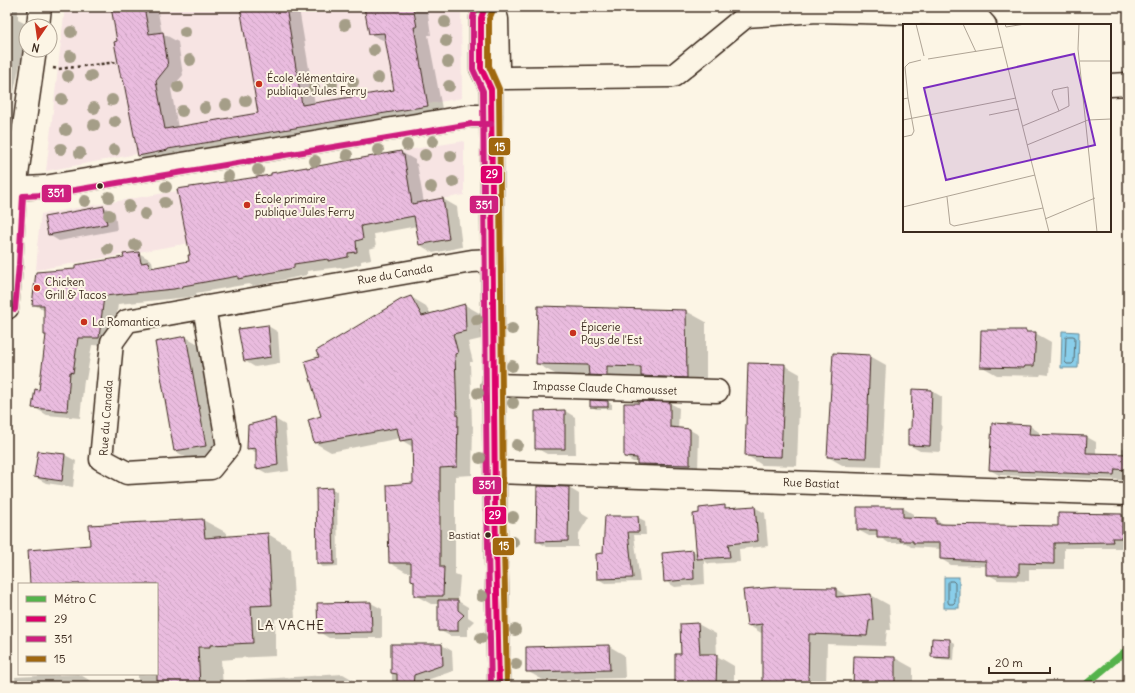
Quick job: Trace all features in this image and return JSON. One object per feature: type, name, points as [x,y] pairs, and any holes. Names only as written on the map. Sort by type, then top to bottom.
[{"type":"street","points":[[39,18],[40,7]]},
{"type":"street","points":[[485,7],[480,18],[481,68],[498,83],[673,76],[746,16],[817,11],[976,15],[984,24]]},
{"type":"street","points":[[492,7],[497,19],[498,68],[498,83],[492,116],[492,260],[494,472],[499,686]]},
{"type":"street","points":[[7,308],[11,265],[11,189],[34,58]]},
{"type":"street","points":[[1111,85],[1128,84]]},
{"type":"street","points":[[11,189],[55,186],[470,116],[492,116]]},
{"type":"street","name":"Rue du Canada","points":[[204,307],[228,447],[211,468],[127,473],[101,459],[112,342],[127,321],[204,307],[472,261],[492,260]]},
{"type":"street","name":"Impasse Claude Chamousset","points":[[493,385],[717,391]]},
{"type":"street","name":"Rue Bastiat","points":[[494,472],[1128,494]]},
{"type":"path","points":[[414,10],[428,7]]},
{"type":"path","points":[[58,69],[118,62]]},
{"type":"shaded area","name":"École élémentaire publique Jules Ferry","points":[[65,7],[461,7],[462,98],[428,104],[428,106],[169,149],[138,156],[137,154],[46,171]]},
{"type":"shaded area","name":"École primaire publique Jules Ferry","points":[[464,141],[464,195],[36,270],[41,214],[177,191],[177,189],[270,175],[271,173]]},
{"type":"water","points":[[1062,331],[1079,332],[1078,368],[1061,368]]},
{"type":"water","points":[[944,577],[959,577],[959,608],[944,608]]},
{"type":"building","points":[[111,7],[144,7],[149,34],[163,32],[168,66],[156,81],[165,129],[258,113],[240,7],[286,7],[302,105],[394,90],[384,33],[369,34],[364,7],[413,7],[417,27],[414,27],[428,106],[168,149],[138,156],[123,78],[121,78],[114,42],[117,41]]},
{"type":"building","points":[[401,151],[402,155],[404,155],[412,204],[443,198],[449,239],[419,245],[414,216],[361,226],[363,239],[356,241],[357,252],[348,253],[348,257],[328,261],[328,259],[294,264],[294,268],[238,279],[238,276],[174,289],[104,296],[99,338],[78,338],[73,373],[70,372],[67,411],[32,408],[35,389],[39,390],[46,335],[44,335],[44,305],[32,305],[36,272],[75,269],[75,265],[124,257],[123,254],[139,252],[141,263],[148,262],[150,268],[189,261],[188,255],[190,255],[177,189],[271,175],[271,173]]},
{"type":"building","points":[[104,206],[107,224],[48,235],[44,217]]},
{"type":"building","points":[[411,296],[422,316],[465,304],[466,331],[453,334],[458,353],[455,354],[458,416],[457,467],[440,468],[440,567],[444,567],[443,596],[414,596],[414,581],[411,580],[411,563],[389,563],[387,485],[413,483],[412,439],[400,441],[397,428],[314,443],[308,420],[321,416],[305,361],[319,357],[316,351],[400,300]]},
{"type":"building","points":[[538,306],[686,310],[687,378],[641,376],[641,367],[607,366],[607,376],[589,375],[588,365],[536,364]]},
{"type":"building","points":[[268,325],[271,357],[244,361],[238,329]]},
{"type":"building","points":[[981,330],[1026,330],[1026,332],[1036,332],[1034,366],[1025,366],[1024,368],[980,367]]},
{"type":"building","points":[[186,336],[206,446],[174,451],[155,342]]},
{"type":"building","points":[[833,353],[870,355],[866,458],[827,457]]},
{"type":"building","points":[[748,363],[785,364],[781,457],[745,456]]},
{"type":"building","points":[[912,389],[932,390],[930,446],[908,445],[908,429],[911,429]]},
{"type":"building","points":[[590,400],[608,401],[608,407],[590,407]]},
{"type":"building","points":[[639,401],[670,402],[670,427],[690,429],[690,465],[637,464],[637,458],[624,457],[624,403],[639,403]]},
{"type":"building","points":[[565,410],[565,449],[535,449],[535,411]]},
{"type":"building","points":[[275,418],[278,465],[256,469],[256,448],[247,449],[248,425]]},
{"type":"building","points":[[992,423],[1030,425],[1029,434],[1087,436],[1086,453],[1128,454],[1128,470],[1115,469],[1114,475],[989,470]]},
{"type":"building","points":[[38,451],[65,454],[62,481],[34,477]]},
{"type":"building","points":[[537,486],[569,487],[568,541],[536,542]]},
{"type":"building","points":[[332,488],[334,564],[317,564],[316,489]]},
{"type":"building","points":[[725,505],[725,508],[755,506],[758,541],[728,544],[730,557],[697,559],[693,514],[699,513],[699,508]]},
{"type":"building","points":[[857,507],[903,507],[903,517],[936,518],[936,524],[1058,526],[1058,513],[1122,514],[1122,538],[1112,538],[1113,542],[1054,543],[1054,564],[1019,563],[1019,575],[986,575],[986,561],[940,559],[940,543],[913,543],[913,541],[900,541],[900,538],[877,538],[877,530],[857,530]]},
{"type":"building","points":[[605,516],[638,516],[639,532],[628,532],[633,578],[597,579],[596,554],[603,553]]},
{"type":"building","points":[[203,519],[205,538],[268,533],[272,605],[251,606],[253,643],[198,647],[200,686],[157,686],[158,583],[30,583],[28,550],[90,545],[89,525]]},
{"type":"building","points":[[693,550],[694,579],[664,582],[662,553]]},
{"type":"building","points":[[777,587],[836,588],[836,597],[871,594],[873,620],[869,621],[867,636],[809,634],[808,686],[762,686],[762,624],[747,626],[743,590]]},
{"type":"building","points":[[438,600],[458,600],[458,610],[464,615],[458,621],[458,631],[438,631]]},
{"type":"building","points":[[371,602],[372,632],[318,633],[317,603]]},
{"type":"building","points":[[698,623],[700,654],[717,654],[716,686],[675,686],[675,654],[681,654],[680,624]]},
{"type":"building","points":[[932,638],[950,639],[950,658],[931,657]]},
{"type":"building","points":[[391,644],[442,644],[443,665],[414,675],[413,686],[397,686],[397,674],[391,673]]},
{"type":"building","points":[[609,645],[610,670],[526,672],[526,647]]},
{"type":"building","points":[[854,656],[895,657],[895,686],[853,686]]},
{"type":"metro line","name":"C","points":[[1084,686],[1128,649]]},
{"type":"transit line","name":"351","points":[[476,7],[473,17],[473,69],[483,91],[487,501],[491,686]]},
{"type":"transit line","name":"29","points":[[485,7],[481,18],[481,68],[491,89],[495,501],[499,686]]},
{"type":"transit line","name":"15","points":[[493,10],[489,19],[489,66],[499,89],[503,501],[507,686]]},
{"type":"transit line","name":"351","points":[[15,309],[23,196],[45,195],[471,124],[491,124]]},
{"type":"place","name":"École élémentaire publique Jules Ferry","points":[[259,84]]},
{"type":"place","name":"École primaire publique Jules Ferry","points":[[247,205]]},
{"type":"place","name":"Chicken Grill & Tacos","points":[[37,288]]},
{"type":"place","name":"La Romantica","points":[[84,322]]},
{"type":"place","name":"Épicerie Pays de l'Est","points":[[573,333]]},
{"type":"place","name":"Bastiat","points":[[488,535]]},
{"type":"district","name":"LA VACHE","points":[[291,625]]}]
